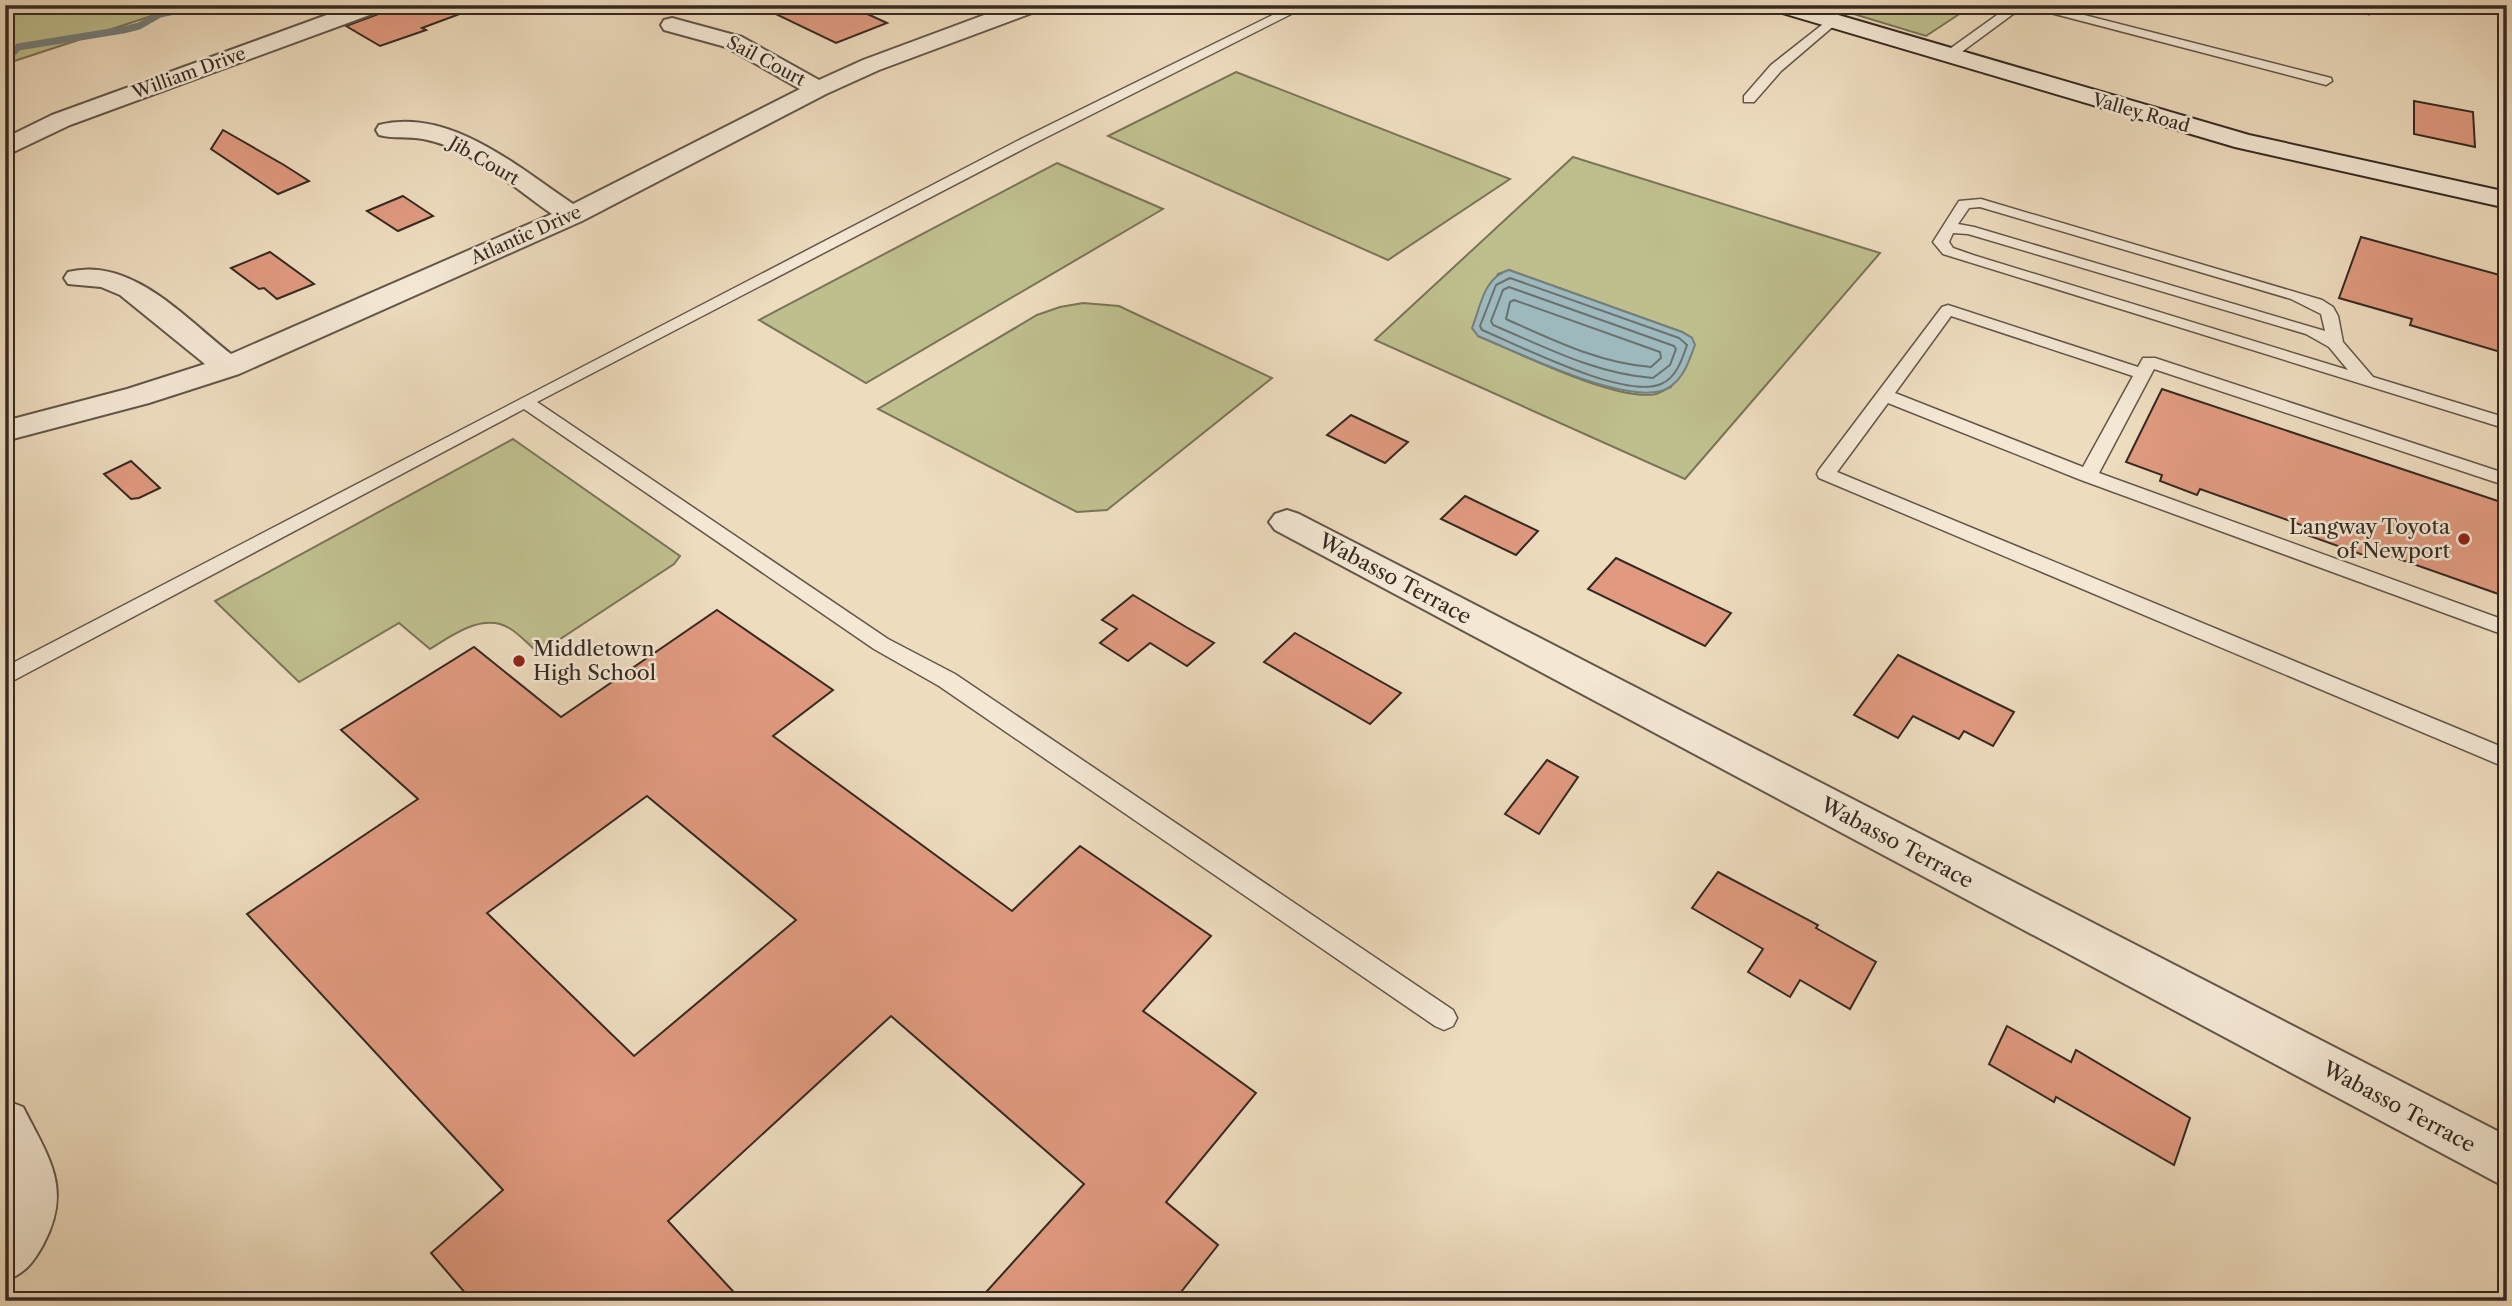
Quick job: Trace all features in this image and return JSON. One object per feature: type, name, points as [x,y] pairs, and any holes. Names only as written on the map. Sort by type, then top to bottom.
[{"type":"street","name":"William Drive","points":[[5,148],[61,120],[375,5]]},
{"type":"street","name":"Atlantic Drive","points":[[5,431],[138,396],[228,367],[572,215],[870,65],[1032,5]]},
{"type":"street","name":"Valley Road","points":[[1780,5],[2244,142],[2507,200]]},
{"type":"street","name":"Sail Court","points":[[672,25],[734,43],[818,89]]},
{"type":"street","name":"Jib Court","points":[[388,130],[424,132],[449,140],[472,151],[572,215]]},
{"type":"street","points":[[78,278],[106,278],[130,289],[228,367]]},
{"type":"street","name":"Wabasso Terrace","points":[[1287,522],[2507,1163]]},
{"type":"street","points":[[5,1124],[33,1183],[34,1207],[22,1235],[5,1254]]},
{"type":"lane","points":[[5,677],[525,402],[1028,141],[1303,5]]},
{"type":"lane","points":[[1948,56],[2019,5]]},
{"type":"lane","points":[[2030,5],[2326,81]]},
{"type":"lane","points":[[2351,5],[2369,9]]},
{"type":"lane","points":[[2494,5],[2507,8]]},
{"type":"lane","points":[[1749,99],[1776,68],[1832,21]]},
{"type":"lane","points":[[2335,343],[2332,316],[2328,310],[2297,296],[1982,204],[1964,204],[1941,242],[1948,251],[1968,258],[2507,424]]},
{"type":"lane","points":[[1948,228],[1969,230],[2032,247],[2312,331],[2335,343],[2368,382]]},
{"type":"lane","points":[[2143,374],[1948,310],[1826,474],[2507,759]]},
{"type":"lane","points":[[2088,476],[2149,362],[2507,480]]},
{"type":"lane","points":[[1884,395],[2088,476],[2507,629]]},
{"type":"lane","points":[[525,402],[881,644],[947,680],[1444,1018]]},
{"type":"green space","points":[[16,5],[185,5],[5,64],[5,9]]},
{"type":"green space","points":[[1824,5],[1973,5],[1926,36]]},
{"type":"green space","points":[[1236,72],[1510,179],[1388,260],[1108,136]]},
{"type":"green space","points":[[1573,157],[1880,253],[1685,479],[1375,340]],"holes":[[[1509,270],[1682,332],[1692,338],[1671,387],[1656,394],[1639,395],[1593,384],[1478,336],[1498,274]]]},
{"type":"green space","points":[[1057,163],[1163,209],[866,383],[759,320]]},
{"type":"green space","points":[[1083,303],[1119,306],[1272,378],[1107,510],[1077,512],[878,409],[1037,315]]},
{"type":"green space","points":[[513,439],[680,556],[674,564],[545,649],[534,649],[509,628],[489,623],[468,628],[430,649],[399,623],[299,682],[215,601]]},
{"type":"water","points":[[1509,270],[1682,332],[1692,338],[1695,345],[1683,373],[1671,386],[1655,392],[1632,392],[1576,377],[1478,336],[1472,328],[1484,293],[1494,279]]},
{"type":"building","points":[[388,5],[475,5],[476,8],[380,46],[346,26],[384,12]]},
{"type":"building","points":[[757,5],[848,5],[887,23],[836,43]]},
{"type":"building","points":[[2414,101],[2473,112],[2475,147],[2414,134]]},
{"type":"building","points":[[223,130],[309,181],[278,194],[211,149]]},
{"type":"building","points":[[403,196],[433,216],[398,231],[367,211]]},
{"type":"building","points":[[2361,237],[2507,277],[2507,354],[2410,325],[2412,319],[2339,298]]},
{"type":"building","points":[[270,252],[314,284],[277,299],[231,268]]},
{"type":"building","points":[[2162,389],[2507,504],[2507,597],[2368,548],[2366,556],[2304,534],[2307,527],[2200,489],[2197,495],[2160,481],[2162,475],[2126,462]]},
{"type":"building","points":[[1351,415],[1408,442],[1385,463],[1327,435]]},
{"type":"building","points":[[131,461],[160,488],[131,499],[104,474]]},
{"type":"building","points":[[1465,496],[1538,531],[1516,555],[1441,519]]},
{"type":"building","points":[[1616,558],[1731,613],[1705,646],[1588,589]]},
{"type":"building","points":[[1133,595],[1214,643],[1187,666],[1150,643],[1128,661],[1100,643],[1117,629],[1102,620]]},
{"type":"building","points":[[717,610],[833,690],[773,736],[1012,911],[1080,846],[1211,936],[1143,1011],[1256,1093],[1166,1202],[1218,1245],[1174,1301],[978,1301],[1084,1184],[891,1016],[668,1221],[742,1301],[472,1301],[431,1253],[503,1190],[247,914],[418,799],[341,730],[474,647],[561,717]],"holes":[[[647,796],[796,920],[634,1056],[487,913]]]},
{"type":"building","points":[[1295,633],[1401,693],[1370,724],[1264,662]]},
{"type":"building","points":[[1898,655],[2014,712],[1993,746],[1964,731],[1959,739],[1913,716],[1898,738],[1854,715]]},
{"type":"building","points":[[1547,760],[1578,777],[1539,834],[1505,814]]},
{"type":"building","points":[[1718,872],[1818,925],[1816,928],[1876,962],[1850,1009],[1800,980],[1790,997],[1748,972],[1763,949],[1692,908]]},
{"type":"building","points":[[2007,1026],[2071,1062],[2076,1050],[2190,1118],[2174,1165],[2056,1097],[2054,1102],[1989,1064]]},
{"type":"waterway","points":[[5,62],[18,47],[123,30],[139,26],[160,14],[203,5]]},
{"type":"place","name":"Langway Toyota of Newport","points":[[2464,539]]},
{"type":"place","name":"Middletown High School","points":[[519,661]]}]
